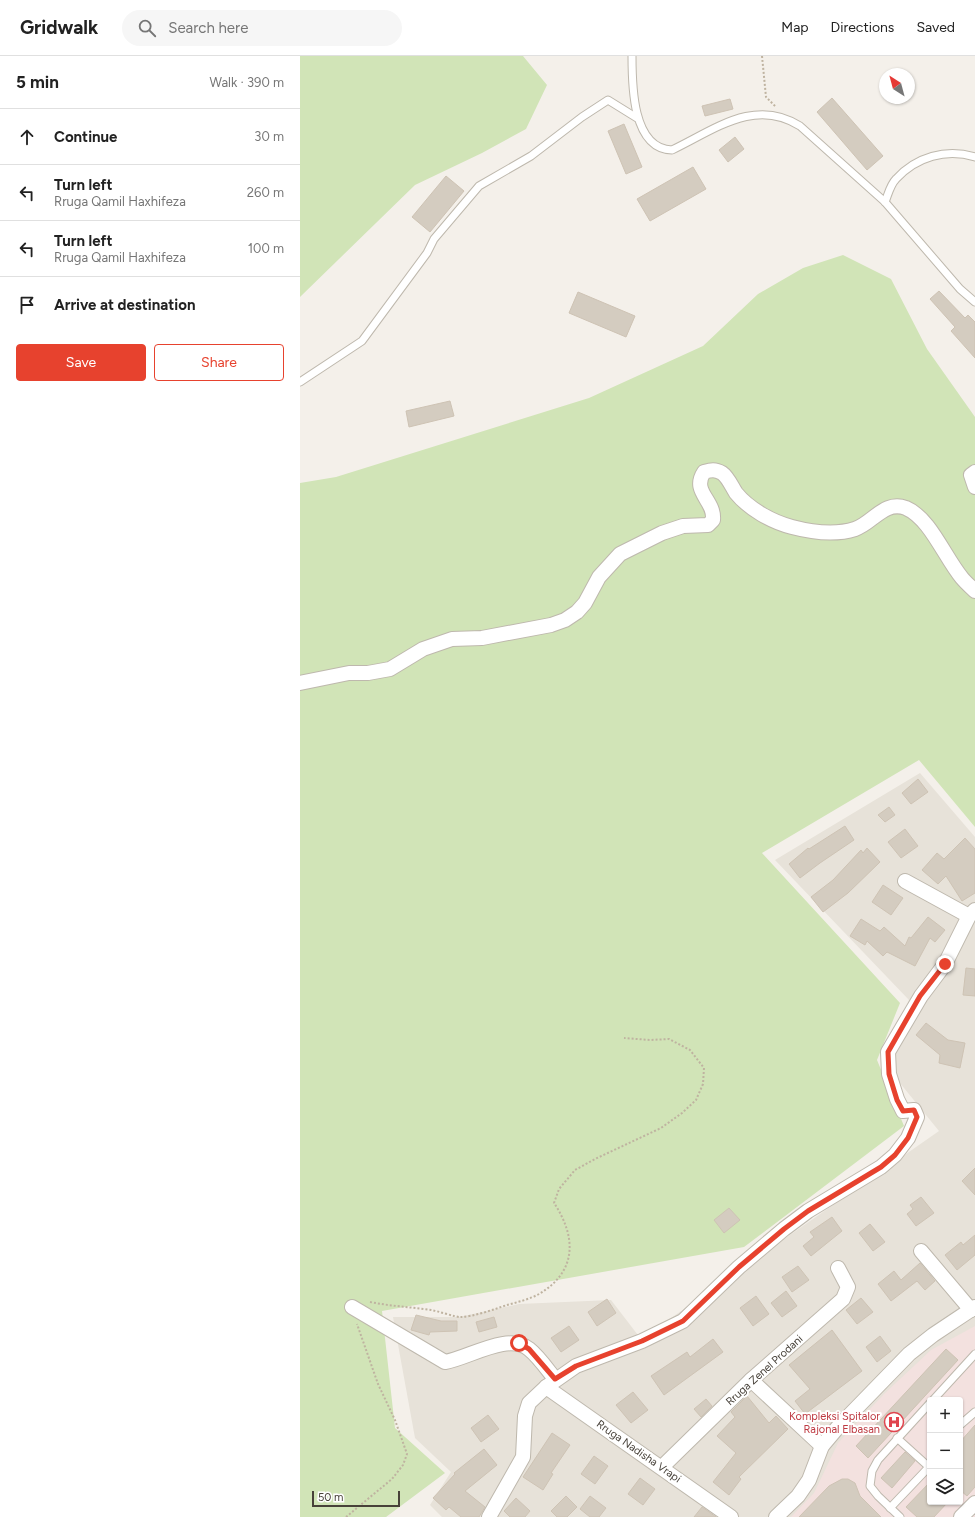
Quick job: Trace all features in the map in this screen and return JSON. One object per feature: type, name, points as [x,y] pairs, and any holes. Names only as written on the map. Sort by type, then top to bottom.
[{"type":"street","points":[[300,683],[342,674],[368,673],[390,669],[423,649],[452,639],[482,638],[550,625],[565,620],[577,612],[585,603],[599,577],[620,554],[662,533],[683,526],[708,525],[713,520],[714,512],[700,488],[699,480],[704,472],[714,470],[723,474],[737,494],[755,510],[782,525],[802,530],[828,532],[854,530],[885,509],[893,506],[904,508],[918,514],[962,578],[975,591]]},
{"type":"street","points":[[975,472],[972,475],[975,486]]},
{"type":"street","points":[[489,1517],[523,1457],[525,1416],[528,1403],[551,1383],[576,1366],[642,1341],[683,1321],[739,1267],[784,1229],[808,1211],[881,1167],[895,1155],[908,1138],[917,1117],[914,1110],[903,1111],[897,1100],[889,1074],[888,1052],[920,996],[948,958],[972,913],[905,881]]},
{"type":"street","points":[[776,1517],[798,1496],[809,1480],[822,1446],[838,1427],[909,1354],[933,1335],[973,1309],[921,1251]]},
{"type":"street","name":"Rruga Zenel Prodani","points":[[662,1466],[751,1380],[844,1299],[848,1287],[838,1268]]},
{"type":"street","name":"Rruga Nadisha Vrapi","points":[[352,1307],[445,1362],[456,1360],[498,1345],[512,1342],[519,1343],[529,1349],[551,1383],[731,1517]]},
{"type":"street","points":[[751,1380],[822,1446]]},
{"type":"street","points":[[961,1517],[975,1503]]},
{"type":"lane","points":[[632,56],[637,118],[648,138],[658,147],[665,150],[672,150],[731,121],[755,114],[772,114],[789,119],[800,126],[885,202],[960,289],[975,302]]},
{"type":"lane","points":[[300,382],[362,341],[427,253],[434,239],[479,186],[531,156],[582,117],[608,100],[637,118]]},
{"type":"lane","points":[[885,202],[894,180],[912,165],[938,154],[961,153],[975,157]]},
{"type":"lane","points":[[936,1397],[975,1354]]},
{"type":"lane","points":[[900,1517],[878,1496],[870,1486],[872,1471],[878,1460],[927,1406]]},
{"type":"lane","points":[[963,1423],[975,1412]]},
{"type":"lane","points":[[890,1508],[929,1467],[897,1438]]},
{"type":"path","points":[[762,56],[766,97],[789,119]]},
{"type":"path","points":[[346,1517],[392,1479],[403,1465],[407,1454],[395,1420],[378,1384],[353,1316],[352,1307],[370,1302],[430,1310],[459,1317],[496,1309],[539,1294],[550,1285],[563,1272],[570,1258],[571,1241],[562,1215],[554,1203],[559,1189],[575,1170],[661,1128],[682,1113],[696,1100],[703,1084],[704,1068],[690,1050],[670,1039],[650,1040],[624,1038]]},
{"type":"shaded area","points":[[920,773],[975,837],[975,1517],[442,1517],[430,1505],[451,1472],[415,1438],[393,1317],[459,1317],[519,1304],[611,1300],[641,1339],[939,1131],[882,1061],[909,1000],[775,860]]},
{"type":"shaded area","name":"Kompleksi Spitalor Rajonal Elbasan","points":[[975,1326],[975,1517],[791,1517],[814,1493],[838,1443],[884,1394],[931,1350]]},
{"type":"green space","points":[[300,56],[523,56],[547,85],[526,129],[482,153],[415,185],[300,297]]},
{"type":"green space","points":[[843,255],[891,279],[927,349],[975,417],[975,827],[919,760],[762,853],[900,1003],[877,1060],[904,1126],[744,1247],[382,1311],[395,1428],[445,1473],[386,1517],[300,1517],[300,483],[336,477],[589,398],[703,346],[758,294],[803,268]]},
{"type":"building","points":[[832,98],[883,156],[867,170],[817,112]]},
{"type":"building","points":[[730,99],[733,109],[705,116],[702,106]]},
{"type":"building","points":[[624,124],[642,167],[626,174],[608,131]]},
{"type":"building","points":[[735,137],[744,149],[728,162],[719,150]]},
{"type":"building","points":[[693,167],[706,189],[650,221],[637,199]]},
{"type":"building","points":[[446,176],[464,191],[430,232],[412,217]]},
{"type":"building","points":[[939,291],[965,318],[968,315],[975,322],[975,358],[951,331],[955,327],[930,299]]},
{"type":"building","points":[[578,292],[635,316],[626,337],[569,313]]},
{"type":"building","points":[[450,401],[454,416],[409,427],[406,411]]},
{"type":"building","points":[[918,779],[928,792],[911,804],[902,793]]},
{"type":"building","points":[[889,807],[895,815],[885,822],[878,815]]},
{"type":"building","points":[[845,826],[854,840],[800,878],[789,864],[808,848],[809,849]]},
{"type":"building","points":[[905,829],[918,846],[901,858],[888,842]]},
{"type":"building","points":[[965,838],[975,849],[975,893],[962,901],[946,876],[938,884],[922,870],[937,853],[944,859]]},
{"type":"building","points":[[867,848],[880,862],[848,893],[823,912],[811,897],[833,880],[861,850],[863,853]]},
{"type":"building","points":[[883,885],[903,898],[891,915],[872,902]]},
{"type":"building","points":[[928,917],[945,930],[935,942],[930,938],[915,966],[887,952],[883,956],[867,941],[865,945],[850,936],[861,919],[880,931],[884,927],[905,946],[909,937],[911,938]]},
{"type":"building","points":[[966,968],[975,969],[975,996],[963,995]]},
{"type":"building","points":[[926,1023],[948,1040],[965,1043],[960,1068],[939,1063],[940,1055],[916,1035]]},
{"type":"building","points":[[975,1168],[975,1195],[962,1181]]},
{"type":"building","points":[[921,1197],[934,1213],[916,1226],[907,1214],[913,1209],[910,1205]]},
{"type":"building","points":[[729,1208],[740,1220],[724,1233],[714,1220]]},
{"type":"building","points":[[832,1217],[842,1231],[811,1256],[803,1246],[814,1237],[810,1232]]},
{"type":"building","points":[[870,1224],[885,1242],[873,1251],[859,1233]]},
{"type":"building","points":[[975,1235],[975,1255],[957,1270],[945,1255],[961,1242],[963,1245]]},
{"type":"building","points":[[920,1263],[935,1281],[925,1290],[917,1281],[891,1301],[878,1284],[894,1271],[901,1280]]},
{"type":"building","points":[[798,1266],[809,1280],[792,1292],[782,1277]]},
{"type":"building","points":[[786,1291],[797,1306],[782,1317],[771,1303]]},
{"type":"building","points":[[756,1296],[769,1314],[753,1326],[740,1308]]},
{"type":"building","points":[[861,1298],[873,1312],[857,1324],[846,1310]]},
{"type":"building","points":[[607,1299],[616,1313],[597,1326],[588,1312]]},
{"type":"building","points":[[416,1315],[441,1321],[457,1321],[457,1331],[430,1332],[429,1335],[411,1330]]},
{"type":"building","points":[[494,1317],[497,1327],[479,1332],[476,1322]]},
{"type":"building","points":[[569,1326],[579,1340],[561,1352],[551,1338]]},
{"type":"building","points":[[832,1330],[862,1371],[805,1414],[795,1401],[810,1389],[789,1365]]},
{"type":"building","points":[[880,1336],[891,1351],[877,1362],[866,1347]]},
{"type":"building","points":[[713,1339],[723,1352],[664,1395],[651,1376],[687,1352],[690,1357]]},
{"type":"building","points":[[946,1349],[958,1360],[868,1458],[856,1446]]},
{"type":"building","points":[[633,1392],[648,1410],[631,1423],[616,1405]]},
{"type":"building","points":[[747,1396],[769,1423],[776,1416],[788,1429],[739,1477],[741,1479],[729,1495],[713,1482],[736,1453],[717,1436],[735,1417],[731,1412]]},
{"type":"building","points":[[706,1399],[712,1406],[701,1417],[694,1409]]},
{"type":"building","points":[[488,1415],[499,1429],[481,1442],[471,1428]]},
{"type":"building","points":[[975,1425],[975,1487],[967,1496],[963,1493],[963,1439]]},
{"type":"building","points":[[552,1433],[570,1445],[551,1473],[553,1474],[543,1490],[523,1477]]},
{"type":"building","points":[[484,1449],[497,1465],[465,1491],[485,1507],[479,1517],[461,1517],[449,1507],[446,1510],[433,1498],[455,1474],[454,1473]]},
{"type":"building","points":[[905,1452],[915,1461],[892,1488],[881,1478]]},
{"type":"building","points":[[594,1456],[608,1466],[595,1484],[581,1474]]},
{"type":"building","points":[[640,1478],[655,1489],[643,1505],[628,1494]]},
{"type":"building","points":[[842,1479],[848,1479],[855,1483],[860,1496],[881,1517],[799,1517],[829,1486]]},
{"type":"building","points":[[927,1485],[927,1505],[945,1505],[934,1517],[917,1517],[906,1507]]},
{"type":"building","points":[[566,1496],[577,1507],[567,1517],[557,1517],[551,1511]]},
{"type":"building","points":[[590,1496],[606,1508],[599,1517],[590,1517],[580,1509]]},
{"type":"building","points":[[516,1498],[530,1511],[525,1517],[510,1517],[504,1511]]},
{"type":"building","points":[[702,1507],[716,1517],[694,1517]]},
{"type":"place","name":"Kompleksi Spitalor Rajonal Elbasan","points":[[894,1422]]},
{"type":"route","points":[[519,1343],[529,1349],[542,1362],[555,1379],[576,1366],[673,1328],[694,1312],[706,1298],[739,1267],[784,1229],[808,1211],[881,1167],[895,1155],[908,1138],[917,1117],[914,1110],[903,1111],[897,1100],[889,1074],[888,1052],[898,1037],[920,996],[945,964]]}]
